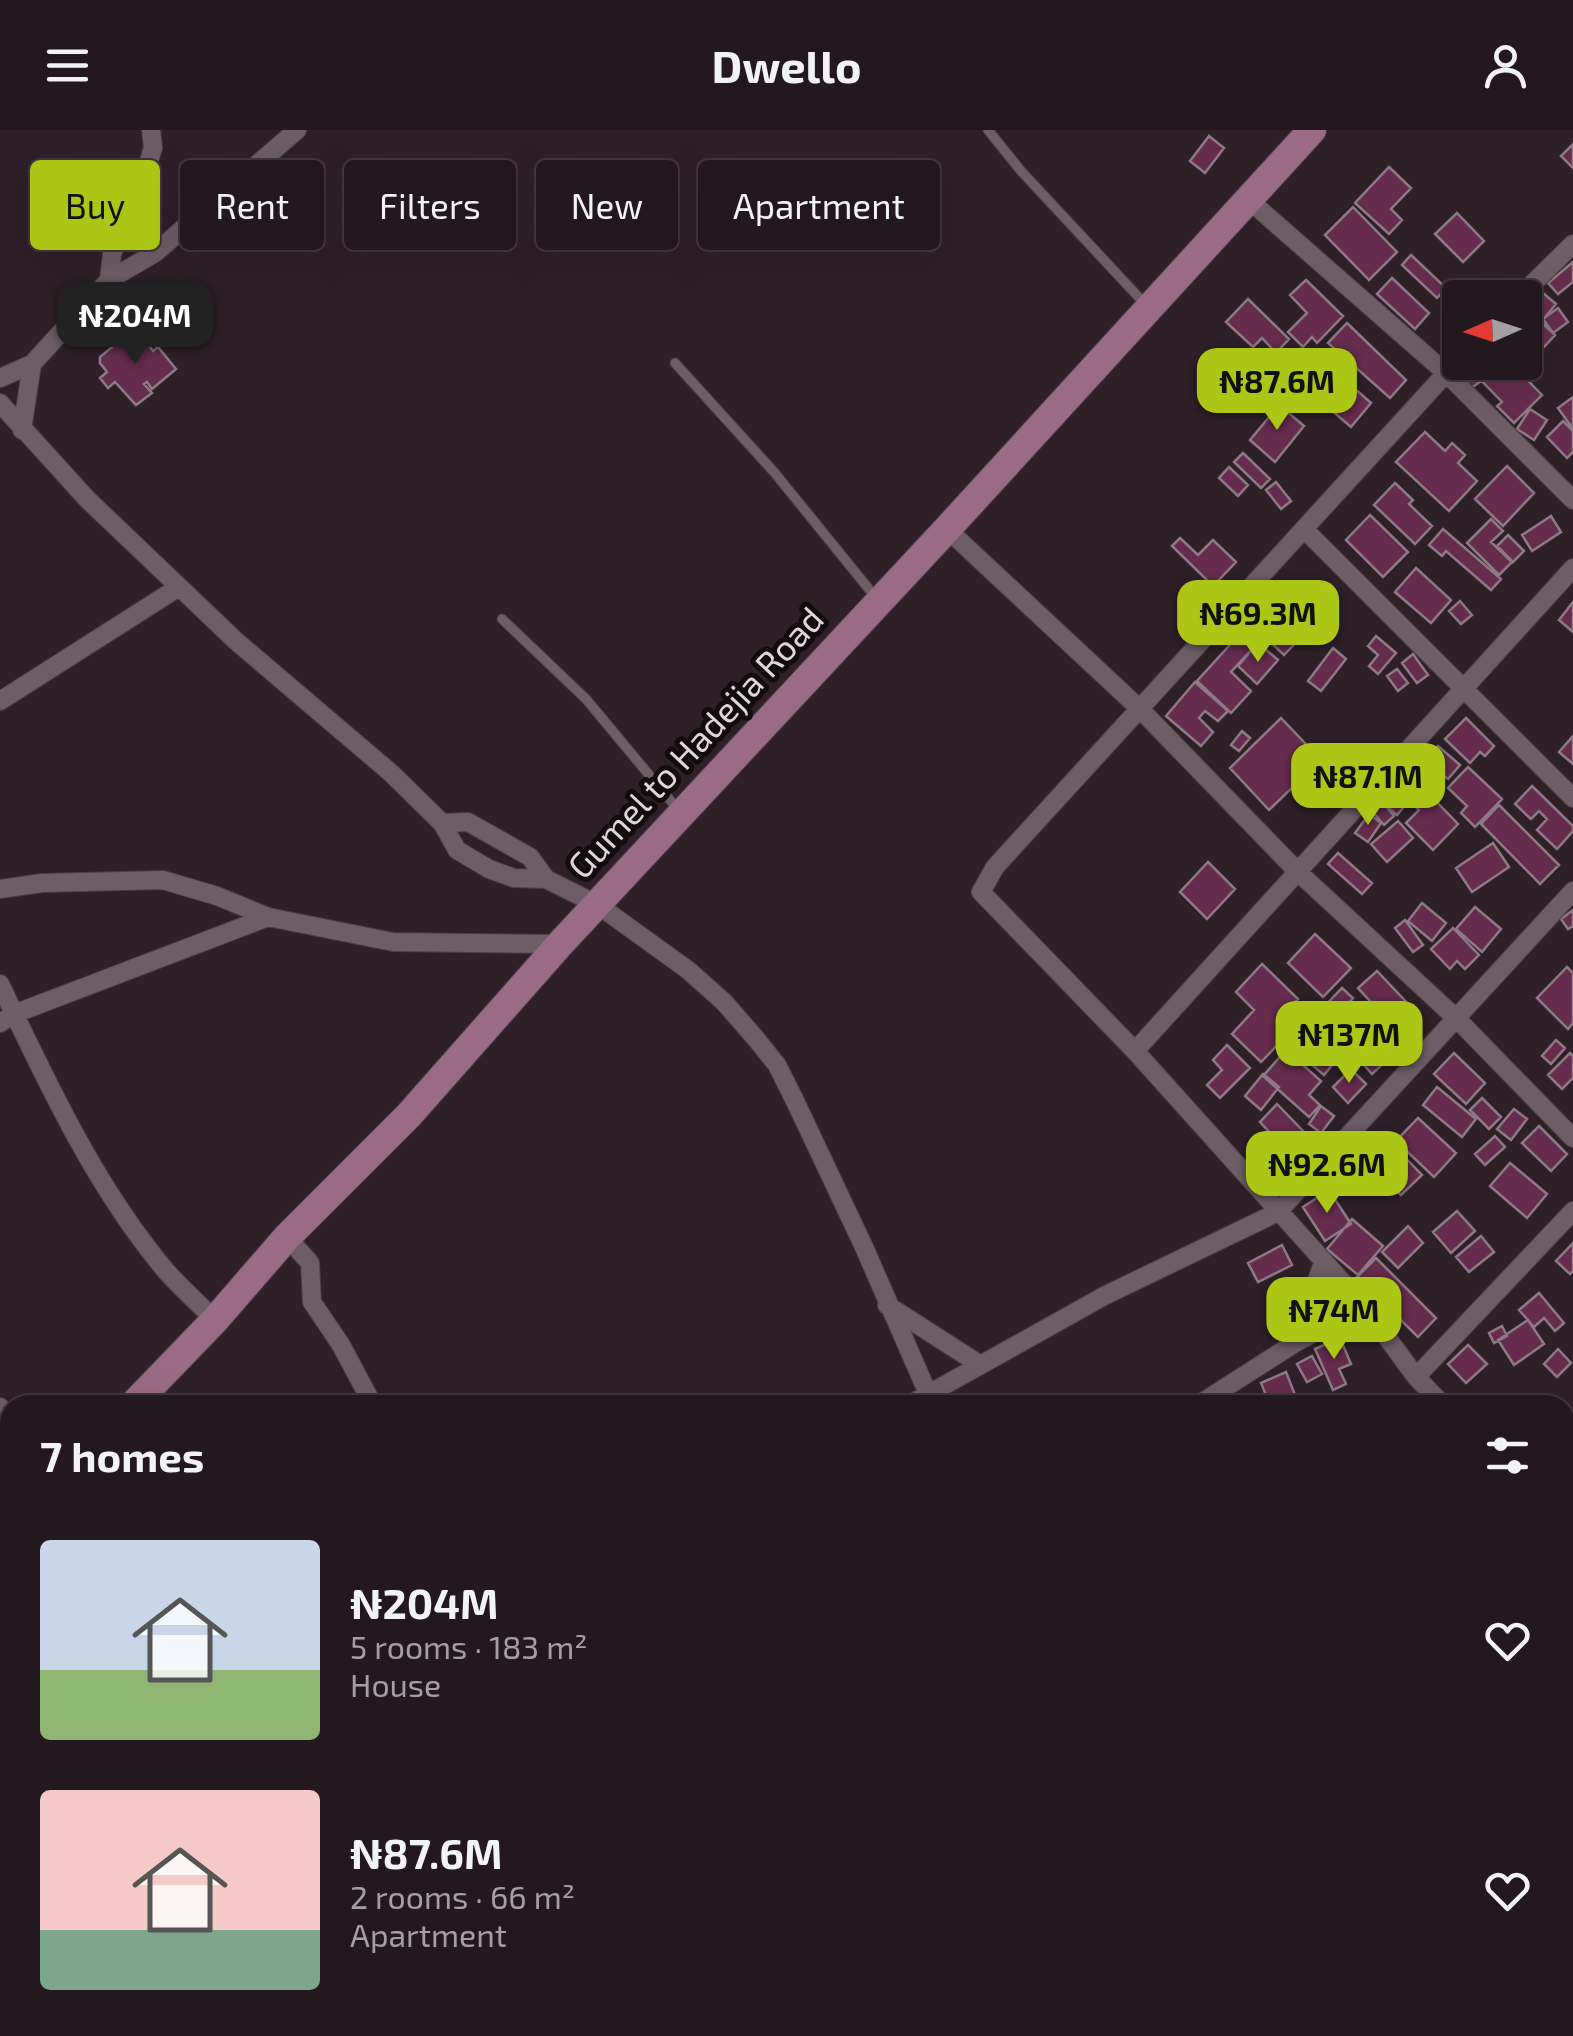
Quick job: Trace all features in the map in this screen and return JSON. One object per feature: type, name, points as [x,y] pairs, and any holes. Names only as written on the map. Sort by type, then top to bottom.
[{"type":"main road","name":"Gumel to Hadejia Road","points":[[144,1395],[287,1237],[409,1115],[560,944],[1312,130]]},
{"type":"street","points":[[109,280],[112,254],[128,204],[153,148],[151,130]]},
{"type":"street","points":[[0,378],[32,364],[109,280],[156,254],[297,130]]},
{"type":"street","points":[[1249,200],[1442,369]]},
{"type":"street","points":[[1536,280],[1573,244]]},
{"type":"street","points":[[22,430],[32,364]]},
{"type":"street","points":[[1431,1395],[1364,1306],[1136,1051],[981,892],[995,868],[1442,377]]},
{"type":"street","points":[[1453,380],[1573,500]]},
{"type":"street","points":[[0,403],[87,499],[236,641],[391,773],[442,823],[457,850],[489,869],[514,878],[546,879],[598,905],[724,1002],[777,1065],[864,1247],[928,1395]]},
{"type":"street","points":[[947,529],[1140,709],[1298,872],[1457,1019],[1573,1138]]},
{"type":"street","points":[[1304,529],[1573,798]]},
{"type":"street","points":[[1136,1051],[1573,568]]},
{"type":"street","points":[[0,701],[179,587]]},
{"type":"street","points":[[442,823],[468,822],[530,857],[546,879]]},
{"type":"street","points":[[0,889],[163,880],[218,896],[268,917],[393,942],[560,944]]},
{"type":"street","points":[[936,1395],[979,1364],[1104,1296],[1278,1212],[1573,891]]},
{"type":"street","points":[[7,1018],[268,917]]},
{"type":"street","points":[[0,984],[7,1018],[109,1192],[166,1271],[215,1320]]},
{"type":"street","points":[[1416,1377],[1573,1211]]},
{"type":"street","points":[[287,1237],[310,1263],[312,1302],[341,1344],[368,1395]]},
{"type":"street","points":[[1295,1343],[1323,1263]]},
{"type":"street","points":[[886,1304],[979,1364]]},
{"type":"street","points":[[1214,1395],[1295,1343],[1364,1306]]},
{"type":"lane","points":[[988,130],[1021,171],[1148,307]]},
{"type":"lane","points":[[675,363],[774,472],[879,601]]},
{"type":"lane","points":[[502,619],[586,699],[682,814]]},
{"type":"building","points":[[1209,136],[1224,148],[1205,173],[1190,161]]},
{"type":"building","points":[[1573,144],[1573,168],[1561,156]]},
{"type":"building","points":[[1389,167],[1411,188],[1391,209],[1402,220],[1389,234],[1355,203]]},
{"type":"building","points":[[1353,207],[1397,252],[1369,280],[1325,235]]},
{"type":"building","points":[[1457,213],[1484,241],[1463,262],[1435,234]]},
{"type":"building","points":[[1411,255],[1442,284],[1442,292],[1437,298],[1402,265]]},
{"type":"building","points":[[1573,262],[1573,282],[1558,294],[1548,283]]},
{"type":"building","points":[[1392,278],[1429,313],[1415,329],[1377,294]]},
{"type":"building","points":[[1306,280],[1343,316],[1317,343],[1312,337],[1303,347],[1288,332],[1307,313],[1290,295]]},
{"type":"building","points":[[1542,294],[1556,304],[1542,321]]},
{"type":"building","points":[[1248,299],[1289,339],[1276,353],[1262,338],[1253,347],[1226,322]]},
{"type":"building","points":[[1558,308],[1568,322],[1553,333],[1543,319]]},
{"type":"building","points":[[1347,323],[1406,380],[1390,398],[1328,343]]},
{"type":"building","points":[[1542,323],[1555,335],[1542,345]]},
{"type":"building","points":[[130,332],[141,344],[145,340],[153,351],[158,347],[176,369],[152,389],[147,382],[144,384],[152,393],[136,405],[115,382],[108,388],[100,378],[107,372],[100,357]]},
{"type":"building","points":[[1300,349],[1308,357],[1287,381],[1269,365],[1278,354],[1288,363]]},
{"type":"building","points":[[1309,363],[1321,369],[1307,395],[1295,389]]},
{"type":"building","points":[[1337,373],[1371,403],[1351,427],[1316,397]]},
{"type":"building","points":[[1463,380],[1480,380],[1481,381],[1470,389]]},
{"type":"building","points":[[1481,380],[1527,380],[1542,395],[1514,423],[1497,406],[1502,402]]},
{"type":"building","points":[[1573,397],[1573,429],[1558,408]]},
{"type":"building","points":[[1279,405],[1304,426],[1275,462],[1250,440]]},
{"type":"building","points":[[1530,409],[1547,420],[1534,440],[1517,429]]},
{"type":"building","points":[[1563,421],[1573,431],[1573,452],[1567,458],[1547,437]]},
{"type":"building","points":[[1425,432],[1445,451],[1452,443],[1465,455],[1458,463],[1477,481],[1449,511],[1396,462]]},
{"type":"building","points":[[1243,453],[1270,479],[1261,488],[1234,462]]},
{"type":"building","points":[[1507,466],[1534,493],[1503,526],[1475,499]]},
{"type":"building","points":[[1229,467],[1248,485],[1238,496],[1219,478]]},
{"type":"building","points":[[1276,482],[1291,501],[1281,509],[1266,490]]},
{"type":"building","points":[[1395,483],[1413,500],[1409,504],[1432,526],[1415,544],[1374,505]]},
{"type":"building","points":[[1370,515],[1408,552],[1383,577],[1346,540]]},
{"type":"building","points":[[1551,516],[1561,532],[1532,551],[1522,535]]},
{"type":"building","points":[[1491,519],[1503,531],[1491,542],[1512,562],[1499,575],[1467,543]]},
{"type":"building","points":[[1443,529],[1501,579],[1491,590],[1446,551],[1442,556],[1429,545]]},
{"type":"building","points":[[1508,535],[1524,551],[1513,562],[1497,546]]},
{"type":"building","points":[[1180,538],[1198,555],[1213,540],[1236,562],[1213,586],[1172,546]]},
{"type":"building","points":[[1416,568],[1451,600],[1431,623],[1395,592]]},
{"type":"building","points":[[1278,593],[1291,605],[1278,619],[1287,627],[1296,617],[1309,629],[1284,655],[1250,623]]},
{"type":"building","points":[[1296,595],[1315,610],[1308,619],[1289,604]]},
{"type":"building","points":[[1460,601],[1472,615],[1461,624],[1449,611]]},
{"type":"building","points":[[1573,602],[1573,632],[1559,620]]},
{"type":"building","points":[[1249,624],[1263,637],[1231,672],[1251,691],[1231,713],[1197,681]]},
{"type":"building","points":[[1376,636],[1396,653],[1378,674],[1369,666],[1378,655],[1368,646]]},
{"type":"building","points":[[1333,648],[1346,659],[1321,691],[1308,681]]},
{"type":"building","points":[[1265,649],[1278,660],[1257,684],[1238,666],[1251,651],[1258,657]]},
{"type":"building","points":[[1413,654],[1428,675],[1417,683],[1402,663]]},
{"type":"building","points":[[1397,669],[1408,683],[1398,691],[1387,676]]},
{"type":"building","points":[[1195,682],[1228,711],[1218,721],[1205,711],[1199,718],[1213,732],[1201,746],[1166,716]]},
{"type":"building","points":[[1281,718],[1321,760],[1269,810],[1230,768]]},
{"type":"building","points":[[1466,718],[1494,746],[1485,756],[1480,752],[1470,763],[1445,739]]},
{"type":"building","points":[[1242,731],[1250,738],[1239,751],[1231,745]]},
{"type":"building","points":[[1573,736],[1573,764],[1559,752]]},
{"type":"building","points":[[1438,746],[1460,765],[1448,779],[1426,761]]},
{"type":"building","points":[[1468,767],[1502,799],[1475,827],[1461,813],[1467,806],[1448,788]]},
{"type":"building","points":[[1411,772],[1424,783],[1397,815],[1384,804]]},
{"type":"building","points":[[1532,786],[1573,826],[1557,849],[1537,830],[1547,819],[1539,811],[1531,819],[1515,804]]},
{"type":"building","points":[[1426,791],[1458,824],[1433,850],[1406,823],[1419,810],[1413,804]]},
{"type":"building","points":[[1383,803],[1394,816],[1384,825],[1373,812]]},
{"type":"building","points":[[1499,805],[1559,865],[1540,884],[1481,824]]},
{"type":"building","points":[[1369,814],[1381,823],[1368,842],[1355,833]]},
{"type":"building","points":[[1398,821],[1413,838],[1387,862],[1371,844]]},
{"type":"building","points":[[1493,843],[1509,867],[1472,892],[1456,868]]},
{"type":"building","points":[[1338,853],[1372,883],[1362,894],[1328,864]]},
{"type":"building","points":[[1208,862],[1235,889],[1207,919],[1180,892]]},
{"type":"building","points":[[1422,903],[1446,923],[1432,941],[1408,921]]},
{"type":"building","points":[[1475,907],[1501,929],[1482,952],[1456,929]]},
{"type":"building","points":[[1573,910],[1573,926],[1568,929],[1561,919]]},
{"type":"building","points":[[1405,920],[1423,945],[1413,952],[1395,928]]},
{"type":"building","points":[[1453,928],[1479,955],[1465,969],[1457,961],[1450,969],[1431,949]]},
{"type":"building","points":[[1315,934],[1351,968],[1323,997],[1288,963]]},
{"type":"building","points":[[1262,964],[1298,999],[1291,1007],[1303,1019],[1261,1062],[1232,1034],[1254,1010],[1236,992]]},
{"type":"building","points":[[1567,967],[1573,973],[1573,1023],[1568,1029],[1537,998]]},
{"type":"building","points":[[1377,971],[1411,1007],[1392,1025],[1358,988]]},
{"type":"building","points":[[1342,988],[1353,998],[1332,1021],[1321,1010]]},
{"type":"building","points":[[1315,1019],[1347,1047],[1324,1075],[1291,1047]]},
{"type":"building","points":[[1371,1026],[1395,1053],[1372,1074],[1348,1047]]},
{"type":"building","points":[[1556,1040],[1565,1048],[1551,1064],[1542,1056]]},
{"type":"building","points":[[1227,1045],[1250,1068],[1220,1098],[1207,1085],[1222,1070],[1213,1060]]},
{"type":"building","points":[[1286,1050],[1321,1081],[1309,1095],[1320,1105],[1309,1117],[1263,1076]]},
{"type":"building","points":[[1454,1053],[1485,1083],[1466,1104],[1434,1074]]},
{"type":"building","points":[[1570,1053],[1573,1078],[1562,1089],[1548,1075]]},
{"type":"building","points":[[1351,1069],[1366,1084],[1348,1103],[1333,1087]]},
{"type":"building","points":[[1263,1074],[1279,1087],[1261,1110],[1245,1096]]},
{"type":"building","points":[[1437,1087],[1476,1119],[1462,1137],[1423,1105]]},
{"type":"building","points":[[1482,1098],[1501,1117],[1489,1129],[1470,1110]]},
{"type":"building","points":[[1277,1104],[1305,1133],[1287,1151],[1260,1122]]},
{"type":"building","points":[[1321,1106],[1334,1116],[1321,1133],[1309,1124]]},
{"type":"building","points":[[1514,1109],[1527,1119],[1511,1140],[1497,1129]]},
{"type":"building","points":[[1418,1118],[1456,1153],[1434,1177],[1396,1141]]},
{"type":"building","points":[[1539,1126],[1567,1154],[1551,1171],[1522,1143]]},
{"type":"building","points":[[1495,1136],[1505,1147],[1485,1165],[1475,1154]]},
{"type":"building","points":[[1392,1144],[1422,1175],[1401,1195],[1371,1165]]},
{"type":"building","points":[[1510,1163],[1547,1194],[1527,1218],[1490,1186]]},
{"type":"building","points":[[1329,1190],[1351,1224],[1325,1241],[1303,1207]]},
{"type":"building","points":[[1457,1211],[1475,1231],[1451,1253],[1433,1232]]},
{"type":"building","points":[[1352,1219],[1383,1246],[1358,1275],[1327,1249]]},
{"type":"building","points":[[1408,1226],[1423,1243],[1398,1268],[1382,1252]]},
{"type":"building","points":[[1481,1236],[1494,1252],[1469,1272],[1456,1257]]},
{"type":"building","points":[[1573,1243],[1573,1271],[1570,1274],[1556,1261]]},
{"type":"building","points":[[1282,1245],[1292,1265],[1258,1282],[1248,1263]]},
{"type":"building","points":[[1376,1258],[1436,1318],[1418,1337],[1357,1277]]},
{"type":"building","points":[[1539,1293],[1564,1323],[1555,1331],[1544,1318],[1534,1327],[1519,1310]]},
{"type":"building","points":[[1528,1320],[1544,1344],[1514,1365],[1498,1340]]},
{"type":"building","points":[[1502,1326],[1507,1336],[1494,1343],[1489,1333]]},
{"type":"building","points":[[1340,1338],[1351,1364],[1339,1369],[1346,1384],[1333,1390],[1315,1349]]},
{"type":"building","points":[[1468,1345],[1487,1364],[1466,1383],[1448,1364]]},
{"type":"building","points":[[1558,1349],[1571,1363],[1557,1377],[1544,1364]]},
{"type":"building","points":[[1312,1356],[1322,1374],[1307,1382],[1297,1364]]},
{"type":"building","points":[[1286,1372],[1295,1395],[1266,1395],[1261,1383]]}]
